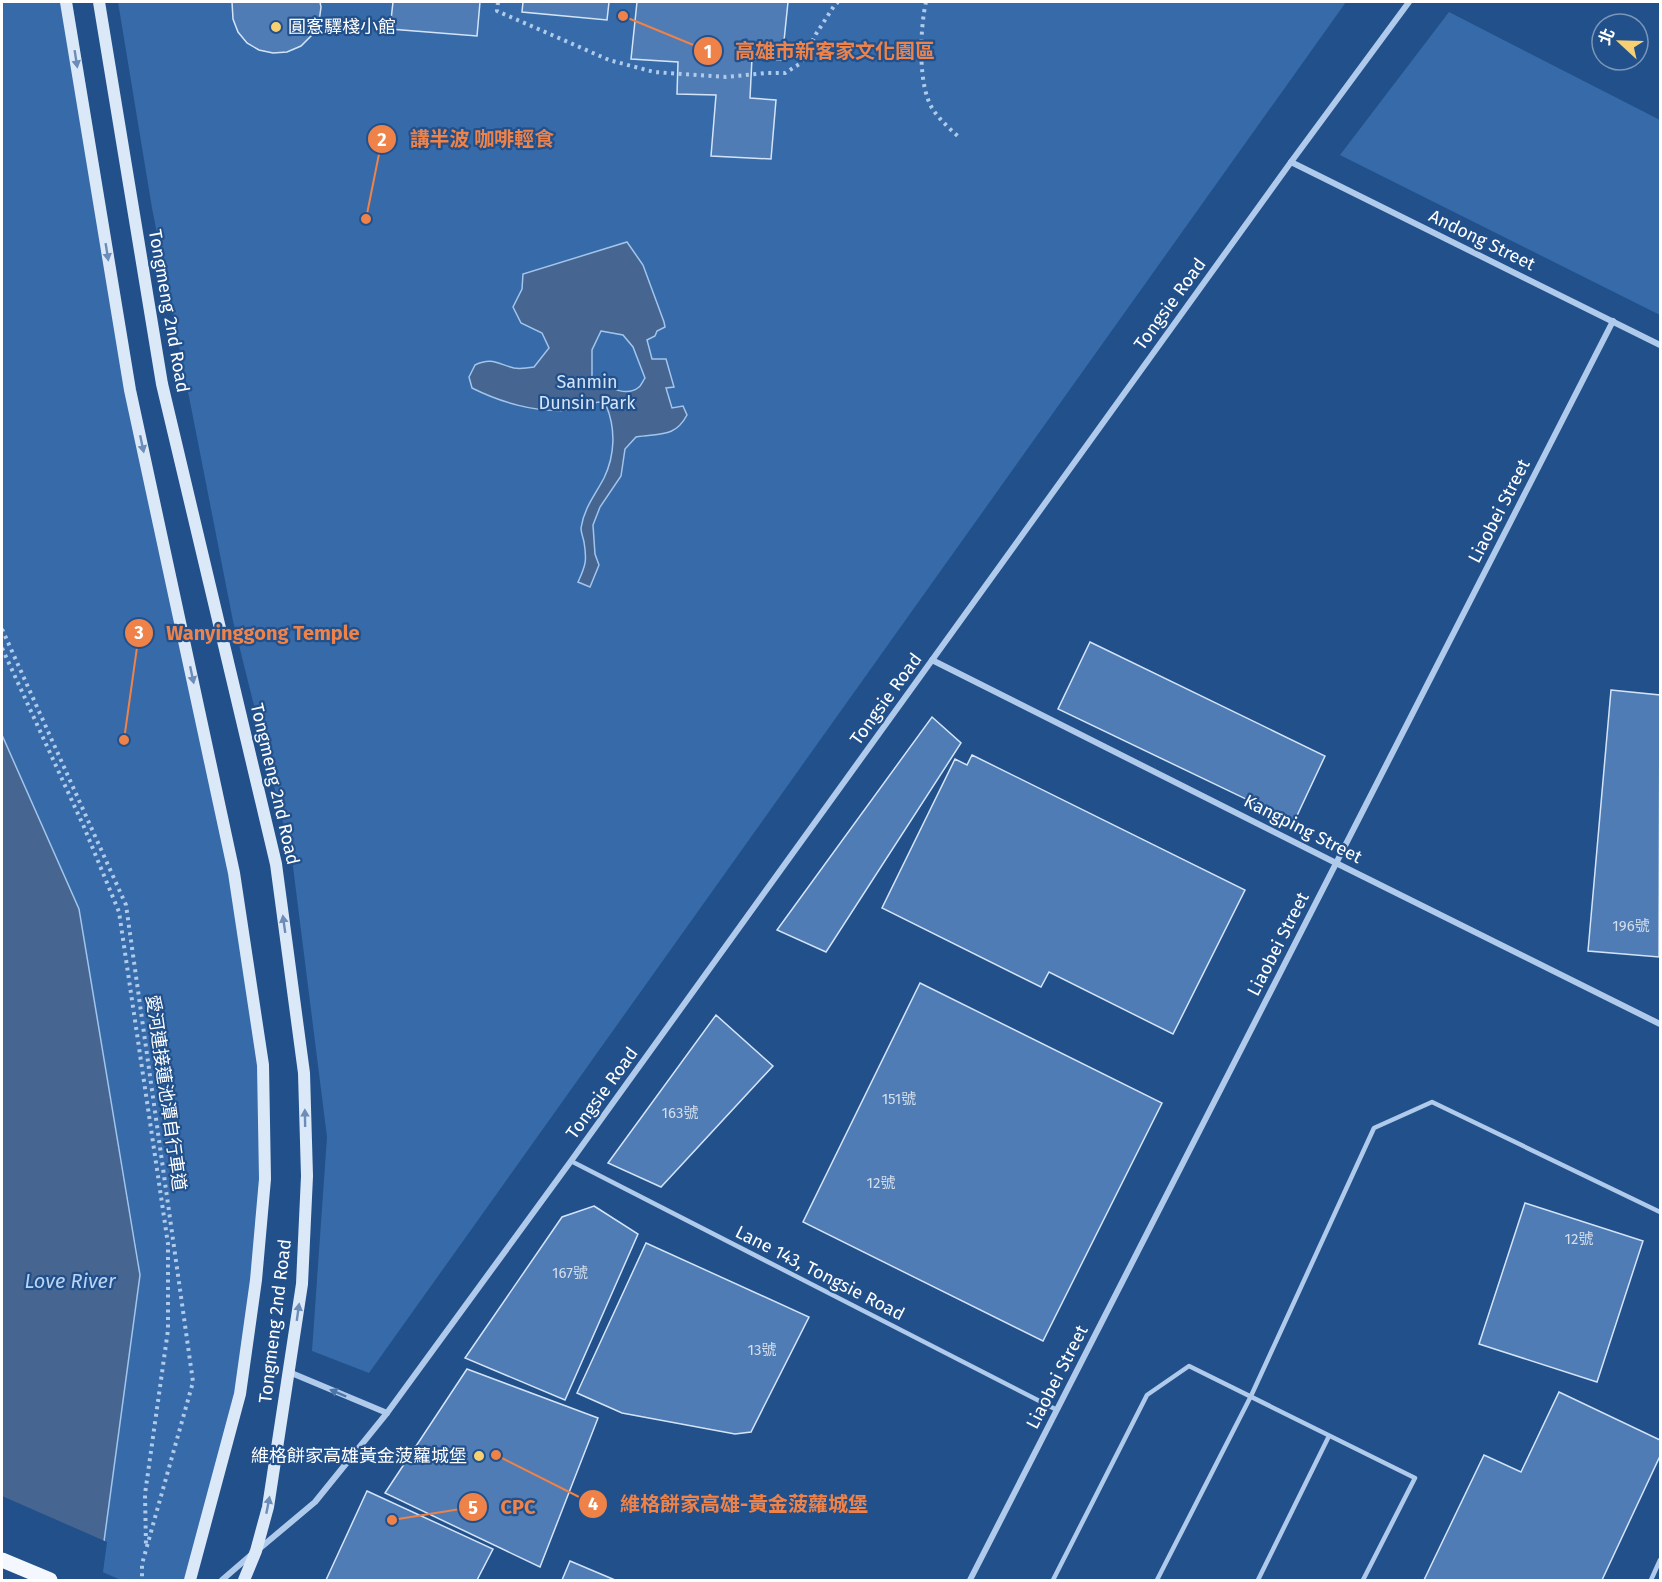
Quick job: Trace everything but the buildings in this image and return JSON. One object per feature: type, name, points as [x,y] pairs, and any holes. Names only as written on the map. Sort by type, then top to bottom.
[{"type":"main road","points":[[2,1560],[50,1581]]},
{"type":"street","name":"Tongmeng 2nd Road","points":[[66,2],[130,390],[234,873],[263,1065],[265,1179],[256,1280],[240,1394],[190,1581]]},
{"type":"street","name":"Tongmeng 2nd Road","points":[[99,2],[162,384],[276,864],[304,1073],[307,1176],[302,1274],[268,1507],[256,1551],[244,1581]]},
{"type":"street","name":"Tongsie Road","points":[[222,1581],[315,1502],[387,1413],[1409,2]]},
{"type":"street","name":"Andong Street","points":[[1291,162],[1660,345]]},
{"type":"street","name":"Liaobei Street","points":[[970,1581],[1613,321]]},
{"type":"street","name":"Kangping Street","points":[[932,660],[1660,1024]]},
{"type":"street","points":[[289,1372],[387,1413]]},
{"type":"lane","points":[[1157,1581],[1251,1396],[1374,1128],[1432,1102],[1660,1212]]},
{"type":"lane","name":"Lane 143, Tongsie Road","points":[[571,1161],[1057,1410]]},
{"type":"lane","points":[[1053,1581],[1147,1395],[1189,1366],[1416,1478],[1363,1581]]},
{"type":"lane","points":[[1258,1581],[1329,1436]]},
{"type":"lane","points":[[1651,1581],[1660,1560]]},
{"type":"path","points":[[498,2],[497,11],[609,60],[654,72],[726,77],[784,73],[801,63],[816,34],[838,2]]},
{"type":"path","points":[[926,2],[922,17],[924,87],[933,110],[960,138]]},
{"type":"path","name":"愛河連接蓮池潭自行車道","points":[[2,629],[126,905],[193,1382],[142,1564],[142,1581]]},
{"type":"path","points":[[2,648],[84,827],[119,912],[168,1244],[168,1330],[145,1494],[147,1550]]},
{"type":"green space","points":[[2,2],[72,2],[152,490],[239,905],[257,1027],[264,1153],[243,1377],[190,1580],[121,1580],[100,1571],[139,1263],[79,909],[2,735]]},
{"type":"green space","name":"Sanmin Dunsin Park","points":[[118,2],[1346,2],[369,1373],[312,1351],[327,1137],[292,859],[233,621],[152,208]]},
{"type":"green space","points":[[1449,12],[1660,120],[1660,315],[1340,155]]},
{"type":"water","points":[[627,242],[643,265],[664,322],[665,327],[647,340],[652,359],[666,359],[674,387],[666,388],[672,408],[683,406],[687,415],[672,431],[636,437],[625,449],[621,476],[600,507],[593,525],[595,554],[599,565],[590,587],[578,582],[586,558],[581,528],[587,508],[608,469],[612,451],[613,433],[606,405],[599,402],[587,404],[574,401],[567,410],[531,408],[494,398],[472,388],[469,377],[475,365],[486,362],[516,368],[534,367],[549,348],[542,333],[521,323],[513,307],[522,289],[523,274]],"holes":[[[601,331],[623,335],[633,347],[645,378],[640,387],[627,392],[615,389],[592,376],[592,350]]]},
{"type":"water","name":"Love River","points":[[2,735],[79,909],[140,1275],[100,1571],[2,1580]]},
{"type":"pier","points":[[2,1496],[107,1542],[103,1572],[99,1580],[2,1580]]},
{"type":"place","name":"高雄市新客家文化園區","points":[[623,16]]},
{"type":"place","name":"圓愙驛棧小館","points":[[276,27]]},
{"type":"place","name":"講半波 咖啡輕食","points":[[366,219]]},
{"type":"place","name":"Wanyinggong Temple","points":[[124,740]]},
{"type":"place","name":"維格餅家高雄-黃金菠蘿城堡","points":[[496,1455]]},
{"type":"place","name":"維格餅家高雄黃金菠蘿城堡","points":[[479,1456]]},
{"type":"place","name":"CPC","points":[[392,1520]]}]
